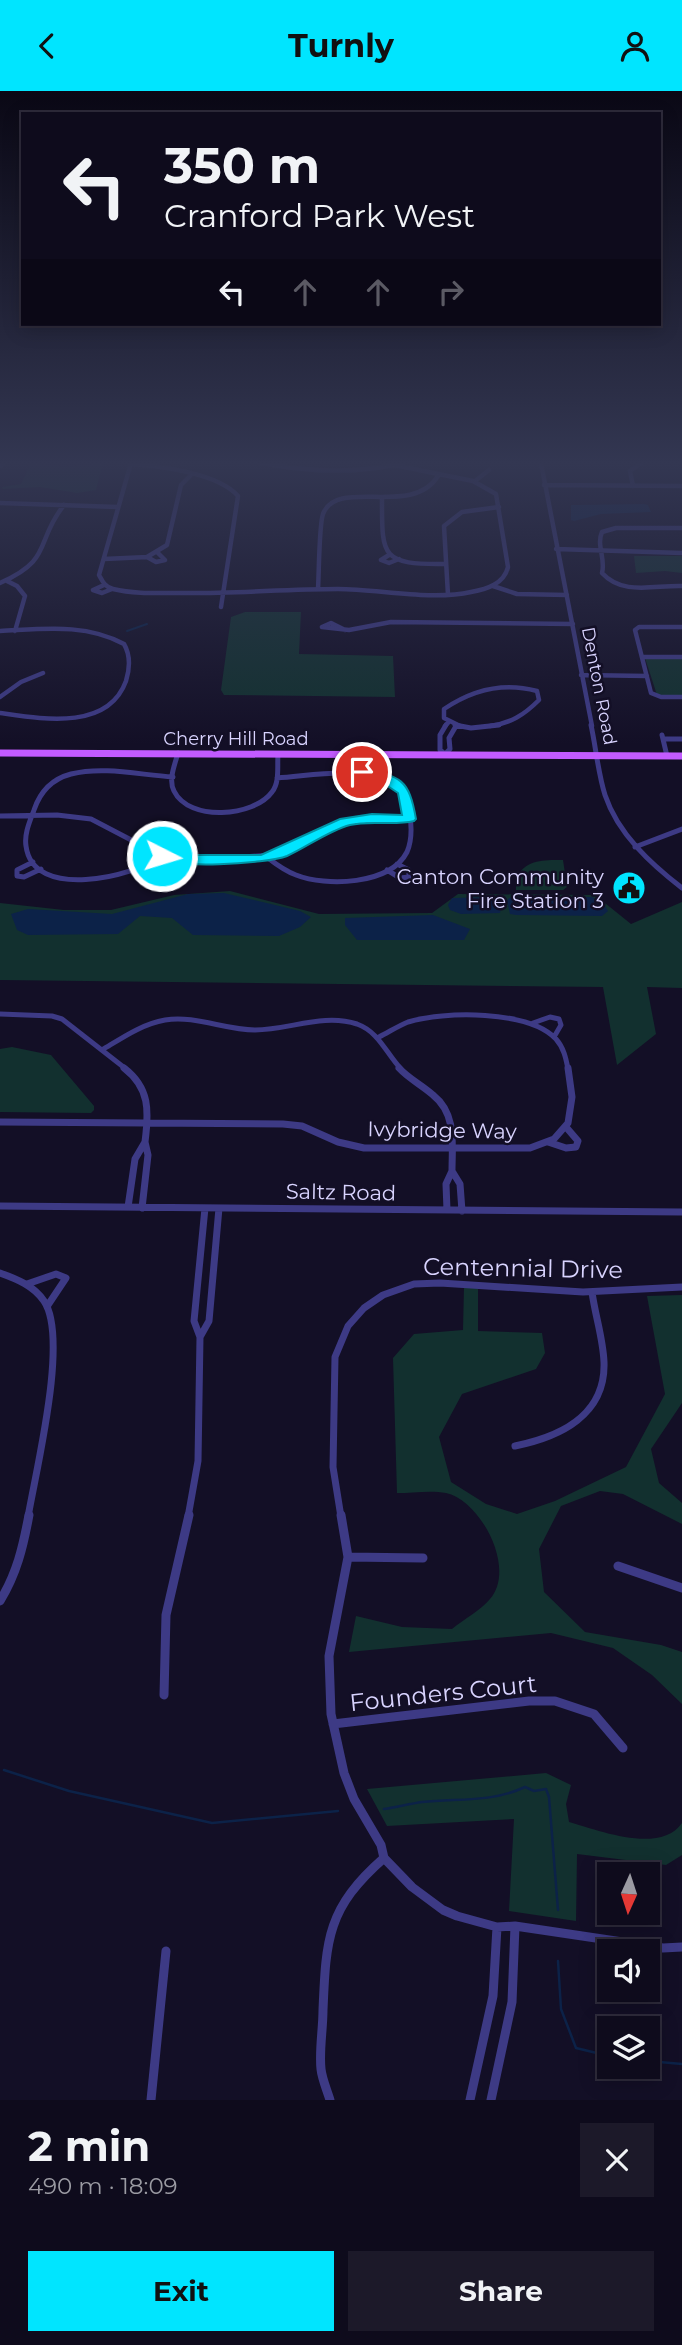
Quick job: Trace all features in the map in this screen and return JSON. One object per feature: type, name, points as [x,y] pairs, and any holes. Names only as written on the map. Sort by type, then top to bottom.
[{"type":"main road","name":"Cherry Hill Road","points":[[0,753],[682,757]]},
{"type":"street","points":[[0,583],[26,571],[40,557]]},
{"type":"street","points":[[161,557],[164,561],[156,562],[147,557],[104,559],[99,575],[104,585],[112,589],[143,593],[318,589],[447,595],[469,593],[493,586],[506,575],[506,557]]},
{"type":"street","points":[[221,607],[228,557]]},
{"type":"street","points":[[318,589],[320,557]]},
{"type":"street","points":[[386,557],[381,560],[389,563],[398,559]]},
{"type":"street","points":[[393,557],[421,564],[445,564]]},
{"type":"street","points":[[445,557],[447,595]]},
{"type":"street","name":"Denton Road","points":[[558,557],[610,807],[620,828],[635,847],[682,888]]},
{"type":"street","points":[[603,557],[605,562],[602,573],[616,584],[639,587],[682,586]]},
{"type":"street","points":[[7,581],[21,589],[25,596],[15,631]]},
{"type":"street","points":[[104,585],[94,589],[94,592],[102,593],[112,589]]},
{"type":"street","points":[[493,586],[517,594],[567,595]]},
{"type":"street","points":[[345,630],[391,622],[572,622]]},
{"type":"street","points":[[682,627],[635,628],[650,691],[654,695],[682,697]]},
{"type":"street","points":[[0,631],[80,630],[102,633],[124,644],[131,660],[122,693],[114,702],[93,712],[67,719],[0,713]]},
{"type":"street","points":[[642,657],[682,657]]},
{"type":"street","points":[[0,697],[21,682],[43,673]]},
{"type":"street","points":[[581,675],[647,676]]},
{"type":"street","points":[[516,685],[537,691],[539,700],[523,715],[512,720],[482,726],[456,726],[444,718],[444,709],[465,695],[516,685]]},
{"type":"street","points":[[448,723],[440,731],[440,750],[445,754],[450,749],[449,738],[456,726]]},
{"type":"street","points":[[667,756],[663,737],[682,739]]},
{"type":"street","points":[[178,753],[173,777],[174,790],[182,801],[199,809],[220,812],[236,811],[258,804],[273,790],[277,778],[278,754]]},
{"type":"street","points":[[162,856],[143,871],[110,879],[71,879],[41,869],[33,862],[25,845],[41,792],[70,774],[97,771],[173,777]]},
{"type":"street","points":[[268,858],[287,874],[310,880],[352,881],[387,870],[397,864],[409,848],[405,792],[397,784],[381,776],[355,772],[277,778]]},
{"type":"street","points":[[0,816],[95,820],[162,856],[185,859],[268,858],[345,822],[372,818],[409,819]]},
{"type":"street","points":[[635,847],[682,829]]},
{"type":"street","points":[[33,862],[18,870],[17,876],[24,877],[41,869]]},
{"type":"street","points":[[387,870],[400,878],[410,877],[409,870],[397,864]]},
{"type":"street","points":[[0,1014],[43,1015],[62,1019],[142,1084],[147,1101],[145,1142],[148,1155],[142,1208]]},
{"type":"street","points":[[379,1037],[402,1024],[427,1017],[505,1018],[533,1023],[554,1037],[566,1056],[573,1099],[573,1114],[566,1127],[578,1140],[576,1147],[566,1148],[548,1142]]},
{"type":"street","points":[[533,1023],[550,1017],[559,1019],[561,1025],[554,1037]]},
{"type":"street","points":[[102,1050],[143,1026],[176,1019],[254,1030],[337,1021],[360,1026],[379,1037],[401,1071],[441,1101],[449,1114],[452,1171],[446,1184],[447,1210]]},
{"type":"street","name":"Ivybridge Way","points":[[0,1122],[283,1124],[316,1131],[355,1147],[452,1149],[524,1149],[548,1142],[566,1127]]},
{"type":"street","points":[[128,1207],[135,1159],[145,1142]]},
{"type":"street","points":[[452,1171],[460,1184],[462,1211]]},
{"type":"street","name":"Saltz Road","points":[[0,1206],[682,1212]]},
{"type":"street","points":[[163,1695],[166,1615],[198,1461],[200,1337],[194,1321],[205,1208]]},
{"type":"street","points":[[200,1337],[209,1321],[219,1208]]},
{"type":"street","points":[[0,1273],[27,1285],[48,1305],[56,1333],[53,1368],[22,1555],[16,1573],[0,1601]]},
{"type":"street","points":[[27,1285],[56,1274],[66,1278],[48,1305]]},
{"type":"street","name":"Centennial Drive","points":[[497,1927],[443,1910],[412,1887],[384,1858],[381,1845],[350,1789],[333,1724],[329,1656],[348,1557],[334,1467],[335,1357],[354,1318],[383,1295],[425,1283],[592,1292],[682,1287]]},
{"type":"street","points":[[197,1291],[212,1291]]},
{"type":"street","points":[[515,1446],[548,1439],[565,1432],[581,1420],[595,1401],[604,1369],[592,1292]]},
{"type":"street","points":[[348,1557],[423,1558]]},
{"type":"street","points":[[618,1566],[682,1588]]},
{"type":"street","name":"Founders Court","points":[[333,1724],[529,1700],[555,1701],[594,1714],[623,1748]]},
{"type":"street","points":[[330,2100],[321,2069],[326,1950],[333,1925],[346,1899],[366,1874],[384,1858]]},
{"type":"street","points":[[491,2100],[512,2003],[515,1926]]},
{"type":"street","points":[[470,2100],[493,1996],[497,1927],[515,1926],[663,1948],[682,1947]]},
{"type":"street","points":[[151,2100],[166,1951]]},
{"type":"green space","points":[[634,557],[682,557],[682,573],[636,573]]},
{"type":"green space","points":[[245,612],[301,612],[299,654],[393,656],[395,697],[224,695],[221,690],[231,617]]},
{"type":"green space","points":[[645,658],[682,658],[682,696],[657,695]]},
{"type":"green space","points":[[563,860],[567,887],[563,890],[516,890],[516,878],[525,867],[542,861]]},
{"type":"green space","points":[[230,891],[319,914],[432,913],[458,894],[595,895],[631,924],[682,902],[682,988],[647,987],[656,1034],[617,1065],[603,987],[0,980],[0,903],[64,910],[111,910],[174,895]]},
{"type":"green space","points":[[12,1047],[51,1055],[94,1106],[94,1110],[91,1113],[0,1112],[0,1049]]},
{"type":"green space","points":[[464,1287],[478,1288],[478,1331],[542,1333],[545,1353],[536,1369],[462,1394],[439,1437],[451,1482],[486,1504],[517,1514],[555,1501],[626,1467],[665,1394],[647,1296],[682,1295],[682,1403],[651,1449],[659,1483],[682,1503],[682,1524],[623,1494],[600,1491],[561,1506],[539,1549],[544,1592],[585,1632],[661,1645],[682,1652],[682,1704],[652,1675],[613,1648],[551,1633],[349,1652],[356,1616],[402,1627],[452,1629],[486,1603],[497,1586],[497,1554],[482,1521],[471,1508],[459,1498],[446,1493],[397,1493],[393,1358],[414,1334],[463,1330]]},
{"type":"green space","points":[[546,1773],[571,1785],[566,1804],[569,1822],[612,1834],[644,1839],[672,1832],[682,1823],[682,1855],[666,1865],[660,1862],[577,1854],[576,1921],[509,1911],[514,1819],[387,1826],[367,1789]]},
{"type":"water","points":[[224,893],[300,911],[311,917],[300,927],[279,936],[193,935],[172,918],[140,916],[118,934],[28,935],[17,930],[11,914],[28,909],[112,914],[188,894]]},
{"type":"water","points":[[496,897],[502,900],[500,913],[461,914],[450,910],[448,905],[452,898]]},
{"type":"water","points":[[592,897],[608,911],[602,916],[516,915],[510,914],[507,901],[509,898]]},
{"type":"water","points":[[433,915],[470,929],[464,940],[357,940],[345,925],[345,918]]},
{"type":"waterway","points":[[127,631],[147,624]]},
{"type":"waterway","points":[[4,1770],[69,1791],[212,1823],[338,1811]]},
{"type":"waterway","points":[[384,1809],[422,1802],[500,1796],[525,1787],[534,1791],[546,1789],[549,1797],[558,1910]]},
{"type":"waterway","points":[[558,1961],[561,2009],[576,2048],[597,2053]]},
{"type":"waterway","points":[[660,2062],[682,2064]]},
{"type":"place","name":"Canton Community Fire Station 3","points":[[629,888]]},
{"type":"route","points":[[162,856],[185,859],[262,859],[281,853],[345,822],[372,818],[409,819],[405,792],[397,784],[381,776],[362,772]]}]
